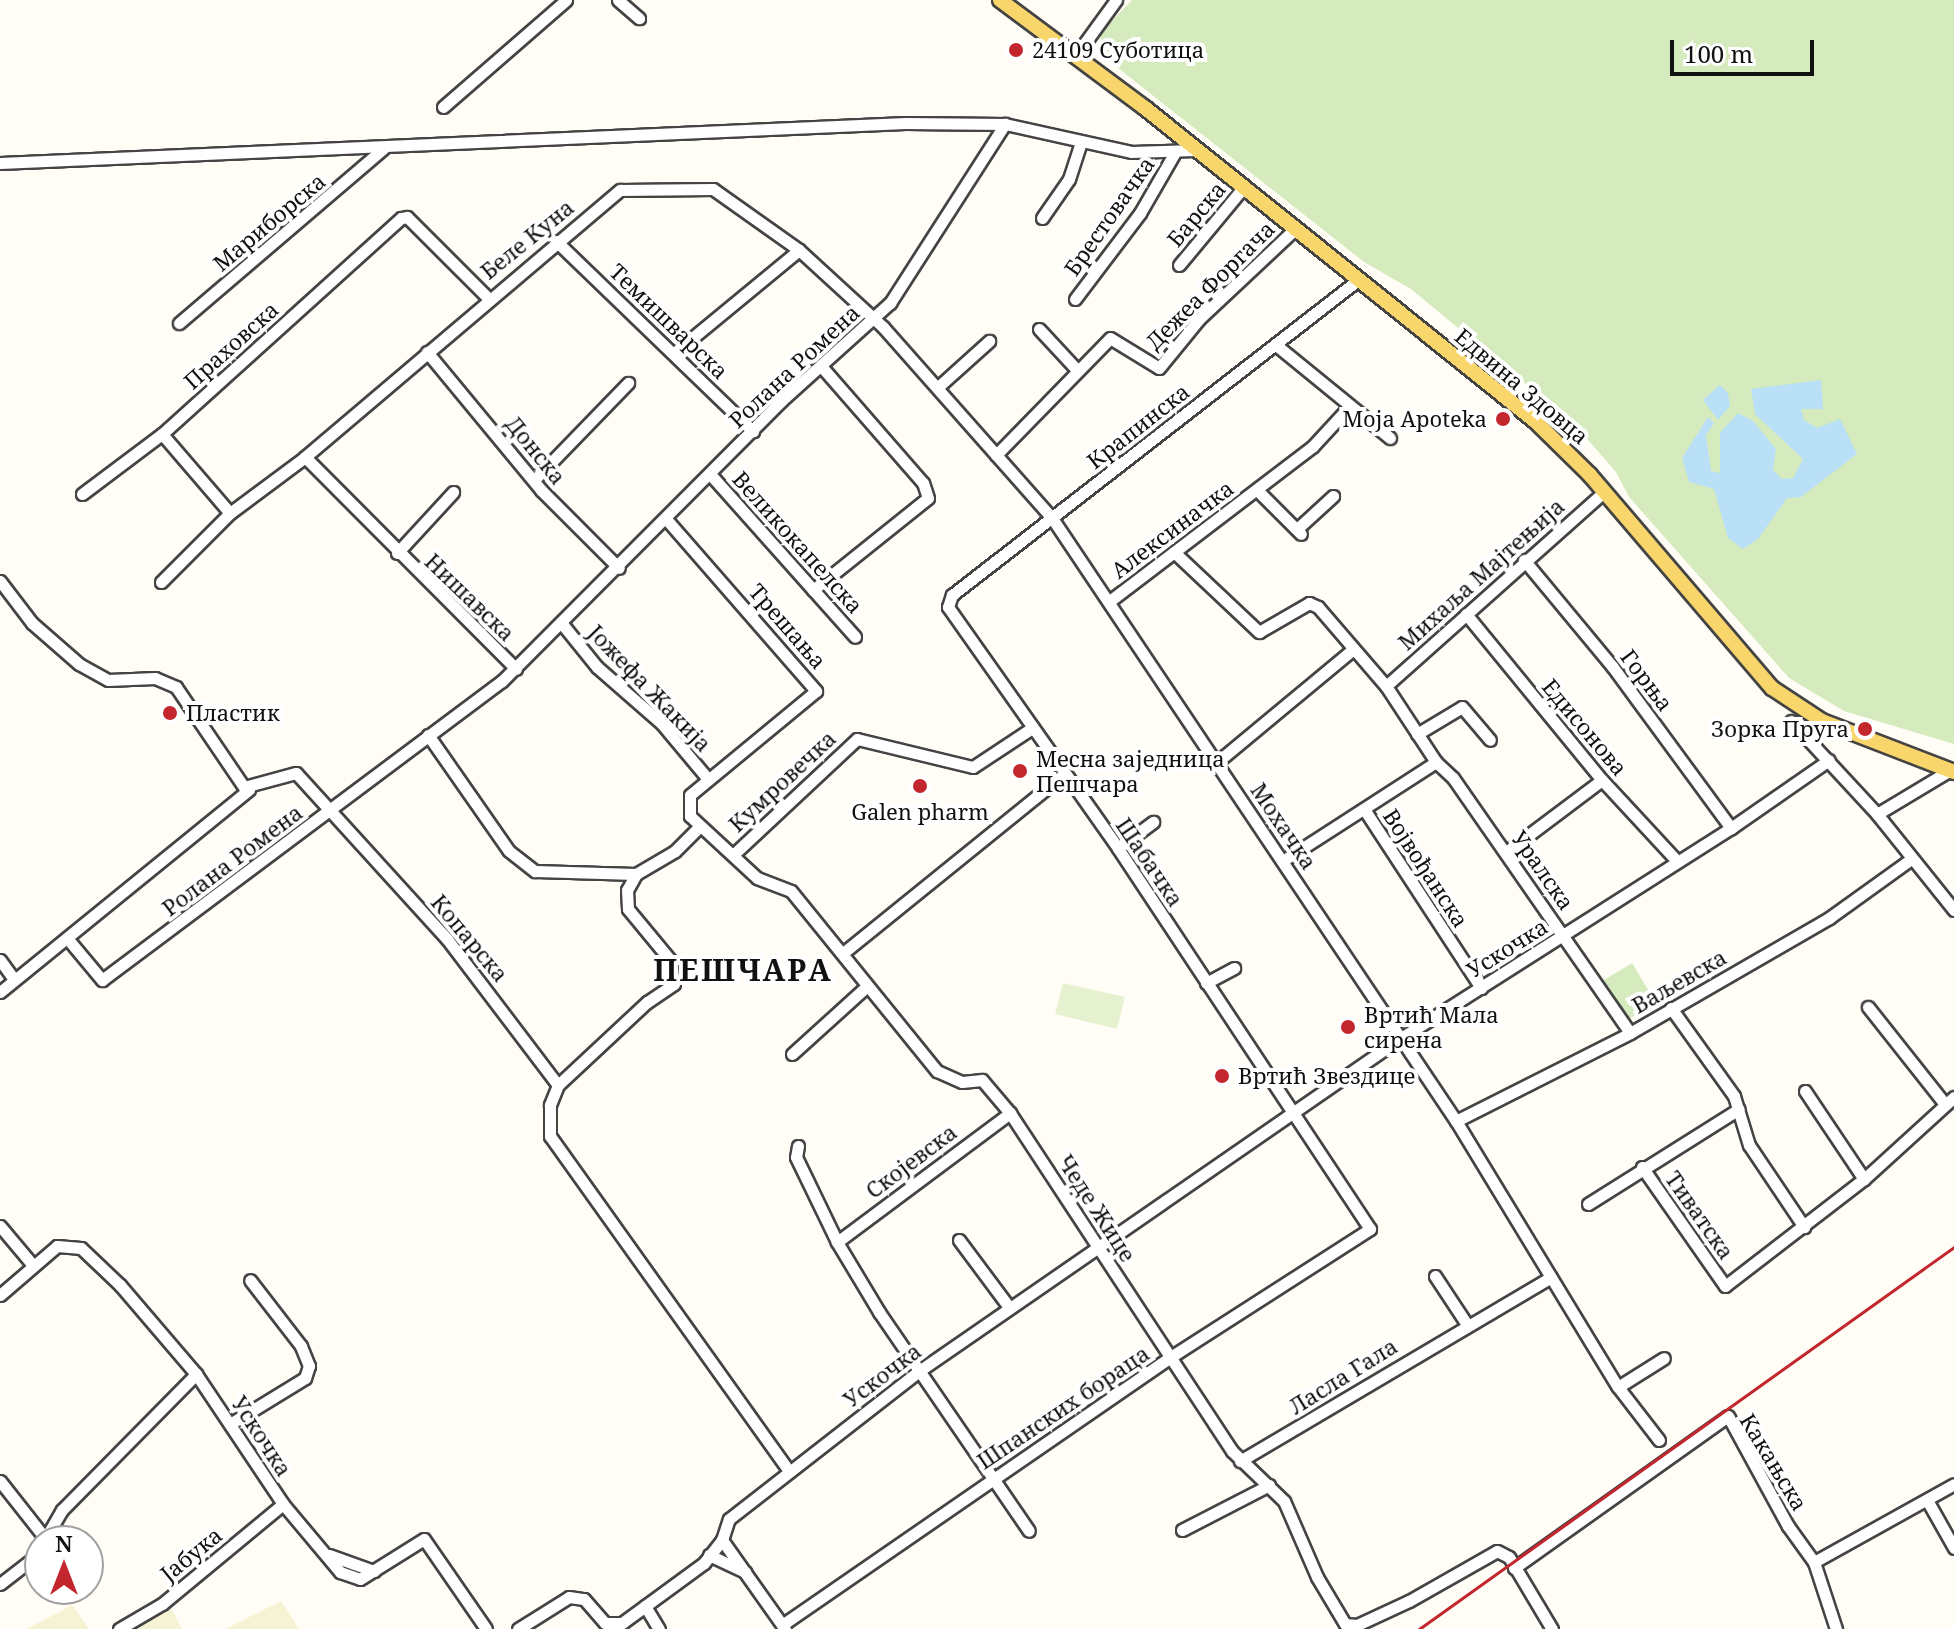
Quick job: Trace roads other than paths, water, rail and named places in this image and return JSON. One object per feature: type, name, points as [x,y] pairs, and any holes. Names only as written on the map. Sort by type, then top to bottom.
[{"type":"main road","name":"Едвина Здовца","points":[[1000,0],[1145,108],[1535,421],[1604,492],[1760,677],[1798,707],[1838,728],[1952,770]]},
{"type":"street","points":[[443,107],[566,0]]},
{"type":"street","points":[[618,0],[639,18]]},
{"type":"street","points":[[1076,55],[1116,0]]},
{"type":"street","points":[[0,163],[383,149],[905,123],[1005,124],[1081,142],[1174,154],[1195,150]]},
{"type":"street","name":"Ролана Ромена","points":[[67,938],[102,980],[333,810],[516,669],[753,431],[872,321],[910,277],[1005,124]]},
{"type":"street","points":[[1042,218],[1069,179],[1081,142]]},
{"type":"street","name":"Мариборска","points":[[179,323],[383,149]]},
{"type":"street","name":"Брестовачка","points":[[1075,299],[1140,213],[1174,154]]},
{"type":"street","name":"Барска","points":[[1179,265],[1243,188]]},
{"type":"street","name":"Беле Куна","points":[[161,582],[230,513],[305,457],[488,298],[620,190],[713,189],[799,250],[872,321]]},
{"type":"street","name":"Праховска","points":[[82,494],[162,434],[401,218],[407,217],[488,298]]},
{"type":"street","name":"Дежеа Форгача","points":[[996,455],[1110,338],[1159,368],[1199,319],[1295,229]]},
{"type":"street","name":"Темишварска","points":[[556,241],[753,431]]},
{"type":"street","points":[[674,353],[799,250]]},
{"type":"street","name":"Крапинска","points":[[948,607],[952,595],[1358,280]]},
{"type":"street","name":"Мохачка","points":[[872,321],[938,387],[1052,518],[1111,600],[1216,763],[1284,860],[1398,1040],[1456,1121],[1618,1387],[1659,1440]]},
{"type":"street","points":[[1039,329],[1077,370]]},
{"type":"street","points":[[938,387],[989,341]]},
{"type":"street","points":[[1276,345],[1390,438]]},
{"type":"street","name":"Донска","points":[[427,352],[535,479],[619,568]]},
{"type":"street","points":[[813,590],[928,498],[923,483],[821,366]]},
{"type":"street","points":[[535,479],[628,383]]},
{"type":"street","name":"Алексиначка","points":[[1111,600],[1313,446],[1349,407]]},
{"type":"street","points":[[162,434],[230,513]]},
{"type":"street","name":"Нишавска","points":[[305,457],[397,553],[516,669]]},
{"type":"street","name":"Великокапелска","points":[[710,474],[855,637]]},
{"type":"street","name":"Алексиначка","points":[[1257,490],[1299,532],[1333,496]]},
{"type":"street","name":"Нишавска","points":[[397,553],[453,492]]},
{"type":"street","name":"Михаља Мајтењија","points":[[1386,686],[1604,492]]},
{"type":"street","name":"Трешања","points":[[667,520],[816,691],[708,779]]},
{"type":"street","name":"Уралска","points":[[1174,552],[1259,632],[1309,603],[1318,607],[1351,651],[1386,686],[1436,762],[1453,778],[1506,852],[1630,1033]]},
{"type":"street","name":"Горња","points":[[1524,560],[1612,666],[1731,828]]},
{"type":"street","points":[[0,581],[32,623],[79,664],[108,680],[155,678],[176,687],[249,790]]},
{"type":"street","name":"Шабачка","points":[[948,607],[1063,775],[1118,848],[1206,983],[1295,1110],[1370,1229]]},
{"type":"street","name":"Едисонова","points":[[1466,614],[1602,780],[1677,861]]},
{"type":"street","name":"Јожефа Жакија","points":[[563,625],[597,667],[662,724],[708,779]]},
{"type":"street","points":[[1216,763],[1351,651]]},
{"type":"street","points":[[1417,734],[1462,707],[1490,740]]},
{"type":"street","points":[[1791,721],[1877,814],[1954,910]]},
{"type":"street","name":"Кумровечка","points":[[735,853],[857,739],[973,767],[1032,728]]},
{"type":"street","points":[[428,735],[490,827],[526,866],[544,873],[636,874]]},
{"type":"street","name":"Ускочка","points":[[518,1629],[569,1597],[584,1599],[611,1626],[645,1606],[709,1555],[722,1540],[729,1519],[919,1371],[1398,1040],[1731,828],[1829,760]]},
{"type":"street","points":[[1284,860],[1436,762]]},
{"type":"street","points":[[1877,814],[1952,770]]},
{"type":"street","name":"Копарска","points":[[249,790],[285,772],[296,773],[333,810],[447,939],[558,1085]]},
{"type":"street","points":[[843,953],[1063,775]]},
{"type":"street","name":"Кумровечка","points":[[708,779],[686,804],[700,826],[735,853],[757,878],[791,891],[843,953],[866,987]]},
{"type":"street","points":[[1506,852],[1602,780]]},
{"type":"street","name":"Ролана Ромена","points":[[0,992],[249,790]]},
{"type":"street","name":"Војвођанска","points":[[1364,809],[1481,988]]},
{"type":"street","points":[[1118,848],[1153,822]]},
{"type":"street","points":[[700,826],[675,851],[636,874],[627,890],[628,909],[671,961],[674,984],[647,1002],[558,1085],[550,1105],[550,1136],[789,1471]]},
{"type":"street","name":"Ваљевска","points":[[1456,1121],[1630,1033],[1829,918],[1911,859]]},
{"type":"street","points":[[0,960],[14,979]]},
{"type":"street","points":[[1206,983],[1234,968]]},
{"type":"street","points":[[792,1054],[866,987]]},
{"type":"street","name":"Чеде Жице","points":[[866,987],[937,1071],[962,1082],[982,1080],[1010,1113],[1169,1358],[1240,1461],[1284,1501],[1317,1577],[1345,1624],[1357,1625],[1409,1601],[1487,1552],[1503,1553],[1514,1568]]},
{"type":"street","points":[[1671,1008],[1713,1062],[1739,1109],[1749,1145],[1804,1227],[1864,1179],[1949,1100],[1868,1007]]},
{"type":"street","points":[[1805,1091],[1864,1179]]},
{"type":"street","points":[[1588,1204],[1642,1167],[1739,1109]]},
{"type":"street","name":"Скојевска","points":[[837,1242],[1010,1113]]},
{"type":"street","points":[[798,1146],[796,1157],[837,1242],[919,1371],[1029,1531]]},
{"type":"street","name":"Тиватска","points":[[1642,1167],[1725,1286],[1804,1227]]},
{"type":"street","points":[[0,1226],[31,1263]]},
{"type":"street","name":"Шпанских бораца","points":[[784,1627],[992,1478],[1169,1358],[1370,1229]]},
{"type":"street","points":[[959,1240],[1009,1307]]},
{"type":"street","name":"Ускочка","points":[[0,1295],[31,1263],[65,1244],[81,1248],[120,1285],[196,1374],[283,1504],[328,1555],[374,1571],[424,1539],[486,1629]]},
{"type":"street","points":[[1435,1276],[1466,1323]]},
{"type":"street","name":"Ласла Гала","points":[[1240,1461],[1380,1382],[1395,1367],[1466,1323],[1551,1277]]},
{"type":"street","points":[[230,1424],[305,1378],[309,1366],[301,1346],[250,1280]]},
{"type":"street","points":[[1618,1387],[1664,1358]]},
{"type":"street","points":[[54,1525],[62,1510],[196,1374]]},
{"type":"street","name":"Какањска","points":[[1514,1568],[1728,1416],[1788,1526],[1814,1562],[1836,1629]]},
{"type":"street","points":[[0,1481],[34,1525]]},
{"type":"street","points":[[1814,1562],[1954,1484]]},
{"type":"street","points":[[1182,1530],[1269,1485]]},
{"type":"street","points":[[1927,1500],[1954,1548]]},
{"type":"street","name":"Јабука","points":[[119,1629],[162,1604],[283,1504]]},
{"type":"street","points":[[722,1540],[784,1627]]},
{"type":"street","points":[[709,1555],[749,1574]]},
{"type":"street","points":[[0,1584],[24,1565]]},
{"type":"street","points":[[1514,1568],[1552,1629]]},
{"type":"street","points":[[645,1606],[659,1629]]},
{"type":"water","points":[[1821,380],[1823,409],[1801,409],[1804,420],[1817,428],[1840,419],[1857,454],[1801,497],[1787,498],[1758,539],[1743,549],[1728,538],[1714,489],[1689,482],[1682,458],[1708,417],[1714,423],[1706,435],[1711,471],[1720,473],[1720,433],[1738,413],[1753,421],[1776,449],[1773,470],[1782,479],[1793,478],[1803,459],[1755,414],[1751,389]]},
{"type":"water","points":[[1720,385],[1728,393],[1730,406],[1718,420],[1703,400]]},
{"type":"railway","points":[[1419,1629],[1954,1247]]},
{"type":"place","name":"24109 Суботица","points":[[1016,50]]},
{"type":"place","name":"Moja Apoteka","points":[[1503,419]]},
{"type":"place","name":"Пластик","points":[[170,713]]},
{"type":"place","name":"Зорка Пруга","points":[[1865,729]]},
{"type":"place","name":"Месна заједница Пешчара","points":[[1020,771]]},
{"type":"place","name":"Galen pharm","points":[[920,786]]},
{"type":"place","name":"Вртић Мала сирена","points":[[1348,1027]]},
{"type":"place","name":"Вртић Звездице","points":[[1222,1076]]},
{"type":"district","name":"ПЕШЧАРА","points":[[743,970]]}]
